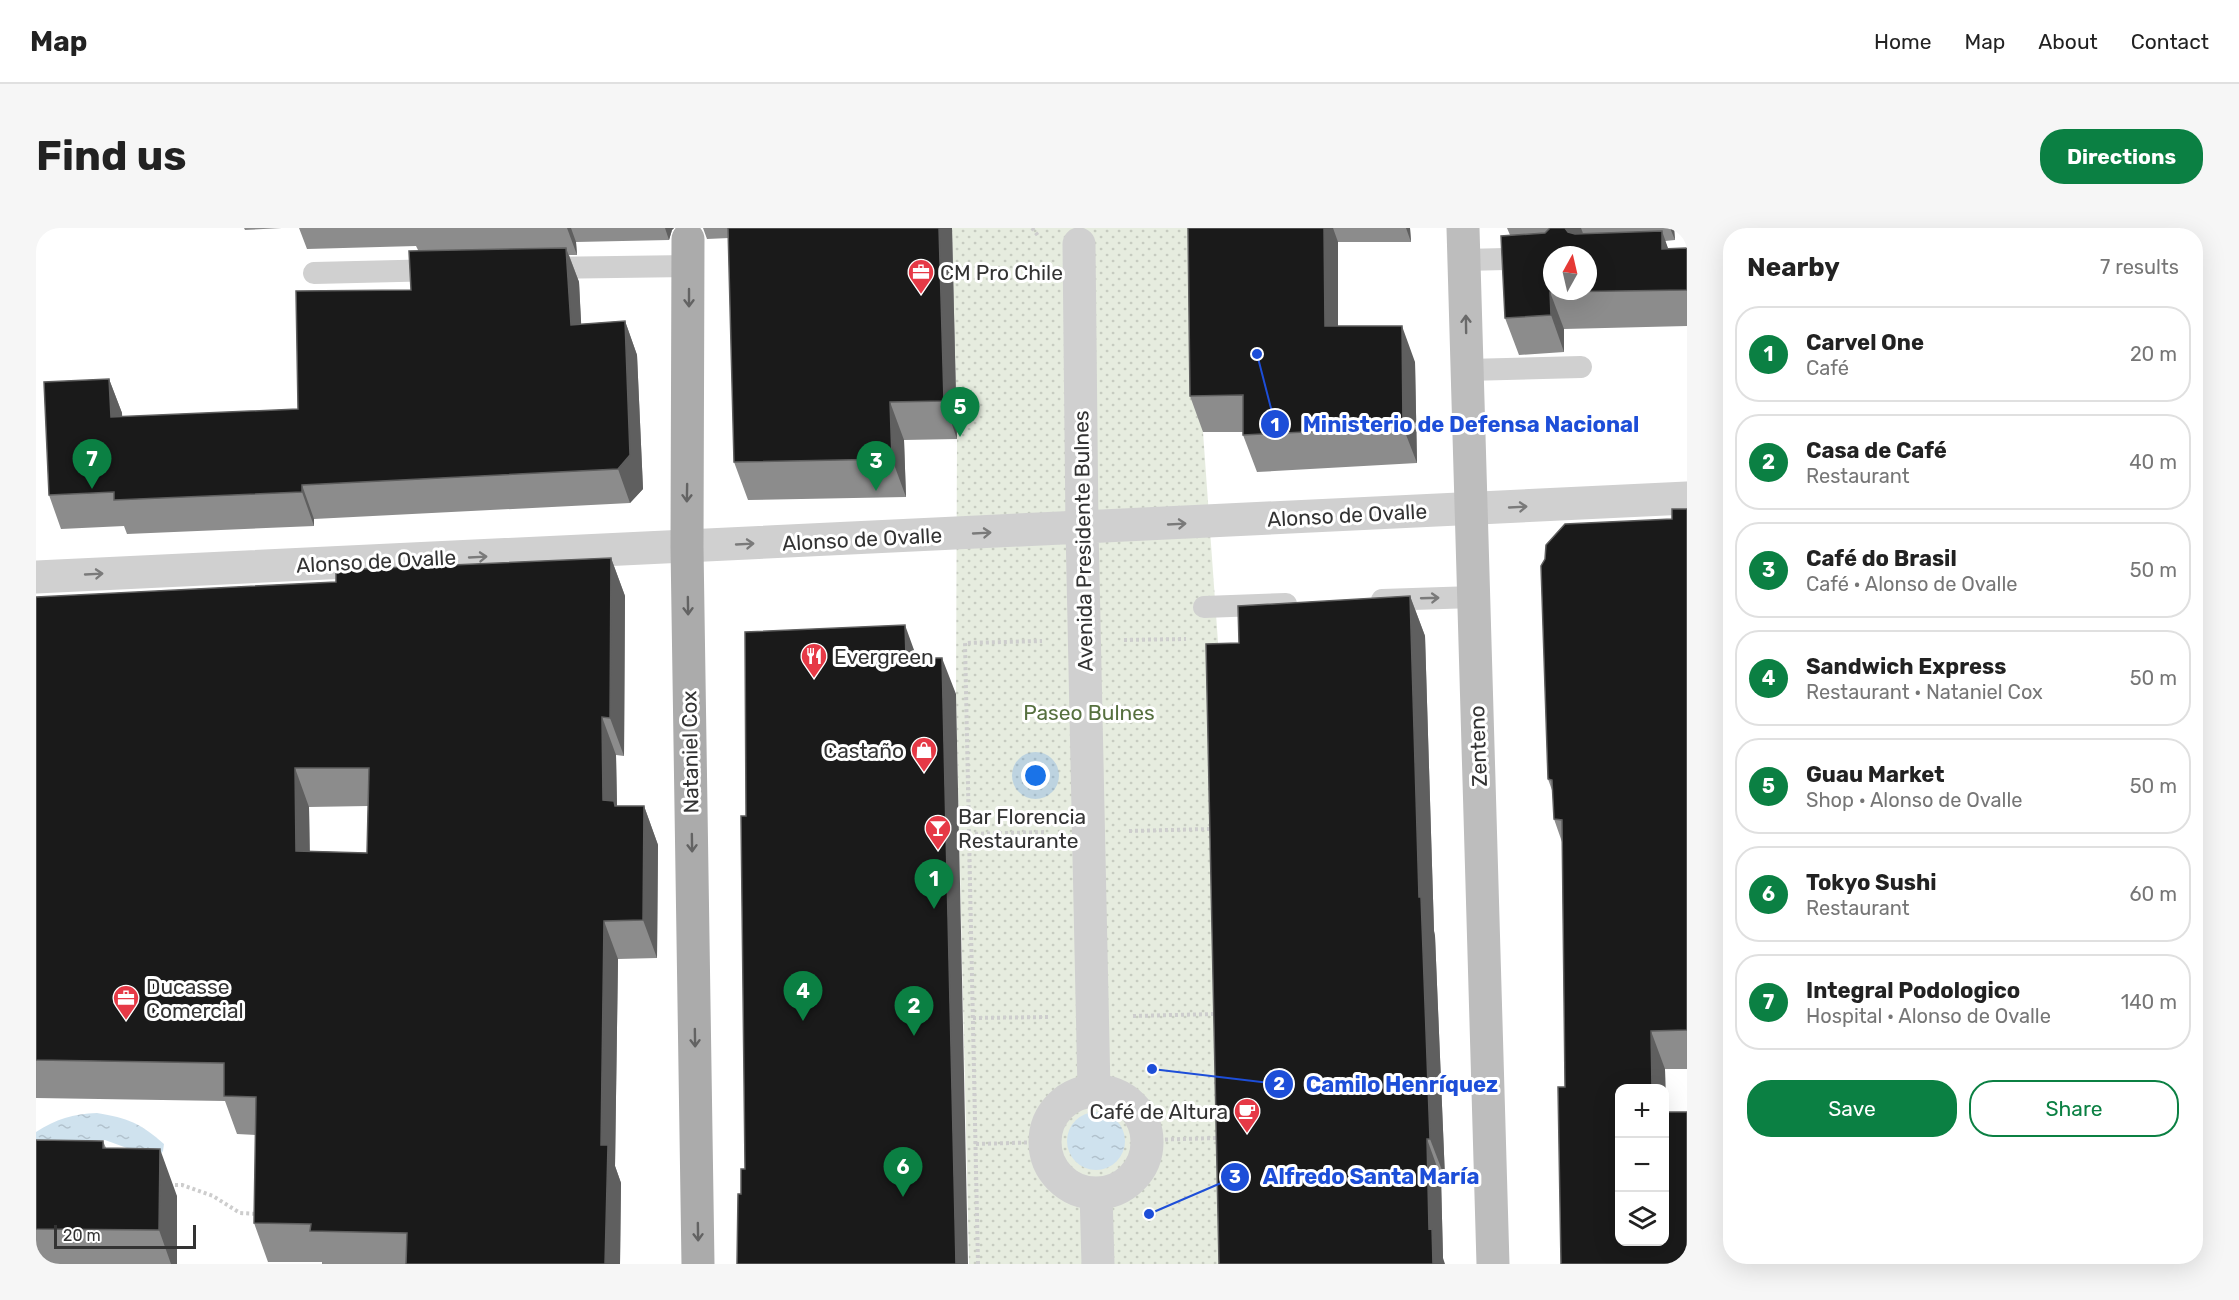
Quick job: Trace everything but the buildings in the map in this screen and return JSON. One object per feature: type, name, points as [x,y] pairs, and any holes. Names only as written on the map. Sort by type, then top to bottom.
[{"type":"main road","name":"Nataniel Cox","points":[[688,253],[687,547],[698,1264]]},
{"type":"street","name":"Avenida Presidente Bulnes","points":[[1079,244],[1082,528],[1094,1091]]},
{"type":"street","name":"Zenteno","points":[[1464,244],[1493,1264]]},
{"type":"street","name":"Alonso de Ovalle","points":[[36,577],[1687,498]]},
{"type":"street","points":[[1094,1091],[1117,1095],[1136,1108],[1146,1128],[1147,1140],[1147,1152],[1137,1173],[1120,1187],[1096,1193],[1075,1190],[1056,1175],[1045,1154],[1045,1130],[1056,1108],[1074,1095],[1094,1091]]},
{"type":"street","points":[[1096,1193],[1098,1264]]},
{"type":"lane","points":[[1464,244],[1543,257]]},
{"type":"lane","points":[[527,268],[688,253]]},
{"type":"lane","points":[[314,273],[468,269]]},
{"type":"lane","points":[[1467,370],[1581,367]]},
{"type":"lane","points":[[1356,601],[1474,597]]},
{"type":"lane","points":[[1204,607],[1310,603]]},
{"type":"path","points":[[965,643],[978,1264]]},
{"type":"path","points":[[1210,818],[1210,829]]},
{"type":"path","points":[[1214,1002],[1215,1025]]},
{"type":"path","points":[[1217,1127],[1217,1150]]},
{"type":"path","points":[[1147,1140],[1217,1138]]},
{"type":"path","points":[[976,1144],[1045,1142]]},
{"type":"path","points":[[160,1184],[182,1185],[213,1196],[240,1213],[269,1214]]},
{"type":"green space","name":"Paseo Bulnes","points":[[952,228],[1201,228],[1203,432],[1221,684],[1232,1264],[969,1264],[956,694],[957,439]]},
{"type":"water","points":[[1090,1112],[1102,1112],[1117,1120],[1125,1135],[1125,1147],[1117,1162],[1102,1170],[1090,1170],[1075,1162],[1067,1147],[1067,1135],[1075,1120]]},
{"type":"water","points":[[97,1113],[125,1119],[140,1126],[164,1144],[163,1151],[157,1159],[105,1140],[86,1141],[36,1156],[36,1132],[65,1118]]},
{"type":"place","name":"CM Pro Chile","points":[[921,295]]},
{"type":"place","name":"Ministerio de Defensa Nacional","points":[[1257,354]]},
{"type":"place","name":"Guau Market","points":[[960,437]]},
{"type":"place","name":"Integral Podologico","points":[[92,489]]},
{"type":"place","name":"Café do Brasil","points":[[876,491]]},
{"type":"place","name":"Evergreen","points":[[814,679]]},
{"type":"place","name":"Castaño","points":[[924,773]]},
{"type":"place","name":"Bar Florencia Restaurante","points":[[938,851]]},
{"type":"place","name":"Carvel One","points":[[934,909]]},
{"type":"place","name":"Ducasse Comercial","points":[[126,1021]]},
{"type":"place","name":"Sandwich Express","points":[[803,1021]]},
{"type":"place","name":"Casa de Café","points":[[914,1036]]},
{"type":"place","name":"Camilo Henríquez","points":[[1152,1069]]},
{"type":"place","name":"Café de Altura","points":[[1247,1134]]},
{"type":"place","name":"Tokyo Sushi","points":[[903,1197]]},
{"type":"place","name":"Alfredo Santa María","points":[[1149,1214]]}]
